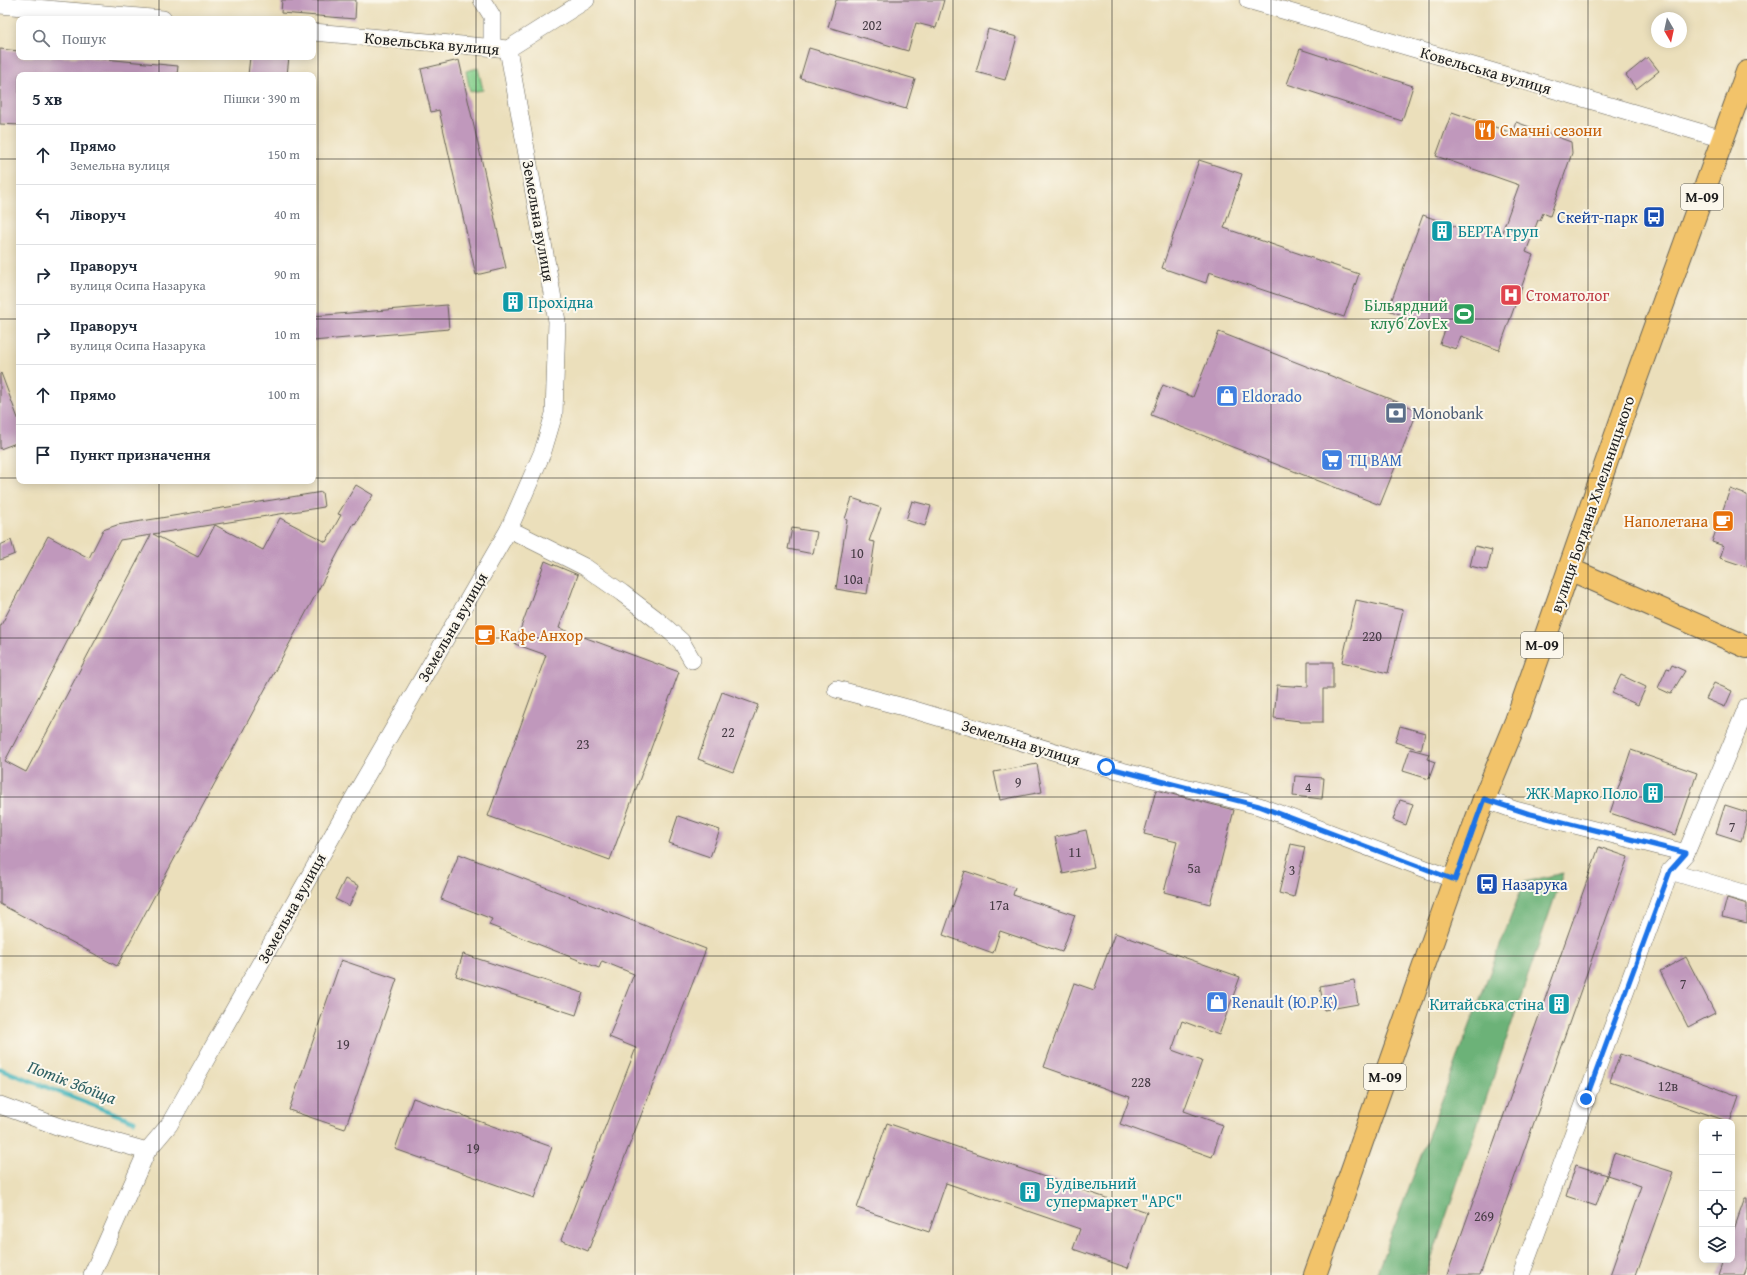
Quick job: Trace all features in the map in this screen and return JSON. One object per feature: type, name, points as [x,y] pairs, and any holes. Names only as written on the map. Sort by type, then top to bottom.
[{"type":"main road","name":"вулиця Богдана Хмельницького","points":[[1315,1275],[1484,799],[1516,721],[1747,72]]},
{"type":"main road","points":[[1569,569],[1747,647]]},
{"type":"street","name":"Земельна вулиця","points":[[92,1275],[147,1151],[169,1125],[361,785],[509,529],[543,451],[554,414],[557,321],[500,48],[492,16],[482,0]]},
{"type":"street","name":"Ковельська вулиця","points":[[316,32],[500,48],[586,0]]},
{"type":"street","name":"Ковельська вулиця","points":[[1248,0],[1723,139]]},
{"type":"street","points":[[0,4],[131,16]]},
{"type":"street","points":[[509,529],[585,567],[622,593],[656,619],[681,641],[692,660]]},
{"type":"street","name":"Земельна вулиця","points":[[836,689],[910,709],[1106,767],[1259,806],[1455,880]]},
{"type":"street","points":[[1521,1275],[1670,871],[1686,853],[1747,707]]},
{"type":"street","points":[[1484,799],[1521,811],[1686,853]]},
{"type":"street","points":[[1670,871],[1747,894]]},
{"type":"street","points":[[0,1105],[57,1126],[147,1151]]},
{"type":"green space","points":[[478,68],[483,90],[470,92],[466,71]]},
{"type":"green space","points":[[1563,873],[1426,1275],[1376,1275],[1524,882]]},
{"type":"building","points":[[282,0],[356,0],[355,19],[281,13]]},
{"type":"building","points":[[836,0],[944,0],[936,28],[916,23],[908,51],[828,27]]},
{"type":"building","points":[[988,29],[1017,37],[1005,80],[976,72]]},
{"type":"building","points":[[809,48],[915,79],[906,109],[800,78]]},
{"type":"building","points":[[0,49],[16,51],[16,60],[115,60],[178,66],[177,72],[16,72],[16,125],[0,124]]},
{"type":"building","points":[[1300,49],[1413,86],[1402,121],[1287,84]]},
{"type":"building","points":[[1648,57],[1659,71],[1636,89],[1626,75]]},
{"type":"building","points":[[250,60],[289,60],[287,72],[248,72]]},
{"type":"building","points":[[459,60],[506,268],[476,275],[439,110],[431,112],[421,69]]},
{"type":"building","name":"БЕРТА груп","points":[[1452,112],[1512,133],[1516,122],[1571,142],[1572,153],[1550,216],[1543,213],[1540,220],[1538,220],[1526,252],[1533,255],[1499,350],[1461,336],[1456,349],[1440,344],[1445,330],[1388,310],[1423,215],[1479,235],[1481,228],[1501,235],[1519,185],[1436,156]]},
{"type":"building","points":[[1199,160],[1242,174],[1224,228],[1359,274],[1344,317],[1209,272],[1206,283],[1162,268]]},
{"type":"building","points":[[447,305],[449,329],[316,341],[316,316]]},
{"type":"building","name":"ТЦ ВАМ","points":[[1219,332],[1418,410],[1380,505],[1151,415],[1163,385],[1193,397]]},
{"type":"building","points":[[1,373],[16,413],[16,443],[0,449]]},
{"type":"building","points":[[356,485],[373,495],[355,524],[354,523],[117,966],[0,904],[0,627],[48,536],[89,558],[103,530],[117,525],[322,492],[324,507],[153,534],[198,557],[215,525],[263,550],[280,518],[326,542],[341,515],[338,514]],"holes":[[[151,535],[26,772],[5,761],[120,540]]]},
{"type":"building","points":[[1730,489],[1747,495],[1747,567],[1720,558],[1724,546],[1712,542]]},
{"type":"building","points":[[852,498],[881,508],[869,541],[875,542],[867,594],[836,589],[847,520],[845,519]]},
{"type":"building","points":[[912,501],[931,506],[925,526],[906,520]]},
{"type":"building","points":[[792,528],[817,532],[813,554],[788,549]]},
{"type":"building","points":[[11,540],[15,554],[0,560],[0,545]]},
{"type":"building","points":[[1475,546],[1492,550],[1487,570],[1470,566]]},
{"type":"building","points":[[545,561],[578,575],[559,628],[679,672],[610,860],[488,816],[546,655],[515,644]]},
{"type":"building","points":[[1356,600],[1403,610],[1388,673],[1342,662]]},
{"type":"building","points":[[1308,662],[1333,662],[1333,689],[1323,689],[1323,722],[1300,722],[1274,718],[1277,685],[1308,687]]},
{"type":"building","points":[[1672,665],[1685,671],[1671,694],[1658,688],[1667,668],[1670,669]]},
{"type":"building","points":[[1621,675],[1646,687],[1638,705],[1612,693]]},
{"type":"building","points":[[1714,683],[1732,691],[1725,707],[1706,699]]},
{"type":"building","points":[[722,692],[758,705],[733,772],[698,759]]},
{"type":"building","points":[[1400,726],[1425,733],[1421,750],[1395,742]]},
{"type":"building","points":[[1410,749],[1429,754],[1427,759],[1435,762],[1429,779],[1403,771]]},
{"type":"building","name":"ЖК Марко Поло","points":[[1631,750],[1697,773],[1676,835],[1610,813]]},
{"type":"building","points":[[1037,764],[1042,792],[1000,800],[994,772]]},
{"type":"building","points":[[1295,776],[1324,778],[1322,799],[1293,796]]},
{"type":"building","points":[[1156,790],[1234,810],[1210,904],[1164,892],[1177,842],[1144,834]]},
{"type":"building","points":[[1400,800],[1413,804],[1406,825],[1393,820]]},
{"type":"building","points":[[1725,805],[1747,812],[1747,820],[1741,841],[1716,833]]},
{"type":"building","points":[[678,816],[720,830],[710,857],[669,843]]},
{"type":"building","points":[[1086,830],[1094,867],[1063,874],[1055,837]]},
{"type":"building","points":[[1291,844],[1305,847],[1294,897],[1279,893]]},
{"type":"building","name":"Китайська стіна","points":[[1599,847],[1628,857],[1480,1275],[1447,1275]]},
{"type":"building","points":[[459,854],[706,949],[588,1251],[561,1240],[636,1048],[609,1037],[634,974],[602,961],[599,968],[489,925],[492,919],[441,899]]},
{"type":"building","points":[[965,871],[1015,888],[1013,895],[1075,915],[1062,952],[1000,931],[993,953],[943,935]]},
{"type":"building","points":[[345,879],[359,886],[349,906],[335,899]]},
{"type":"building","points":[[1727,898],[1747,904],[1747,923],[1722,917]]},
{"type":"building","points":[[1115,933],[1240,977],[1219,1035],[1182,1021],[1172,1050],[1202,1061],[1184,1111],[1223,1125],[1212,1157],[1120,1124],[1130,1097],[1044,1067],[1074,983],[1094,990]]},
{"type":"building","points":[[463,954],[583,993],[576,1015],[456,976]]},
{"type":"building","points":[[1686,957],[1715,1013],[1688,1027],[1660,971]]},
{"type":"building","points":[[341,960],[397,979],[345,1129],[289,1110]]},
{"type":"building","points":[[1354,980],[1358,1004],[1324,1010],[1320,986]]},
{"type":"building","points":[[1620,1054],[1739,1096],[1731,1119],[1721,1119],[1610,1081]]},
{"type":"building","points":[[413,1098],[552,1147],[534,1198],[395,1149]]},
{"type":"building","name":"Будівельний супермаркет \"АРС\"","points":[[887,1123],[1147,1212],[1128,1268],[1073,1249],[1080,1229],[946,1183],[929,1232],[857,1208]]},
{"type":"building","points":[[1614,1153],[1673,1172],[1636,1275],[1610,1275],[1641,1186],[1607,1175]]},
{"type":"building","points":[[1576,1165],[1607,1175],[1596,1206],[1566,1196]]},
{"type":"building","points":[[1745,1198],[1747,1198],[1747,1267],[1744,1275],[1718,1275],[1722,1263],[1735,1263],[1735,1226]]},
{"type":"waterway","name":"Потік Збоїща","points":[[0,1069],[134,1121]]},
{"type":"place","name":"Смачні сезони","points":[[1485,130]]},
{"type":"place","name":"Скейт-парк","points":[[1654,217]]},
{"type":"place","name":"БЕРТА груп","points":[[1442,231]]},
{"type":"place","name":"Стоматолог","points":[[1511,295]]},
{"type":"place","name":"Прохідна","points":[[513,302]]},
{"type":"place","name":"Більярдний клуб ZovEx","points":[[1464,314]]},
{"type":"place","name":"Eldorado","points":[[1227,396]]},
{"type":"place","name":"Monobank","points":[[1396,413]]},
{"type":"place","name":"ТЦ ВАМ","points":[[1332,460]]},
{"type":"place","name":"Наполетана","points":[[1723,521]]},
{"type":"place","name":"Кафе Анхор","points":[[485,635]]},
{"type":"place","name":"ЖК Марко Поло","points":[[1653,793]]},
{"type":"place","name":"Назарука","points":[[1487,884]]},
{"type":"place","name":"Renault (Ю.Р.К)","points":[[1217,1002]]},
{"type":"place","name":"Китайська стіна","points":[[1559,1004]]},
{"type":"place","name":"Будівельний супермаркет \"АРС\"","points":[[1030,1192]]},
{"type":"route","points":[[1106,767],[1259,806],[1455,880],[1484,799],[1515,810],[1686,853],[1670,871],[1586,1099]]}]
